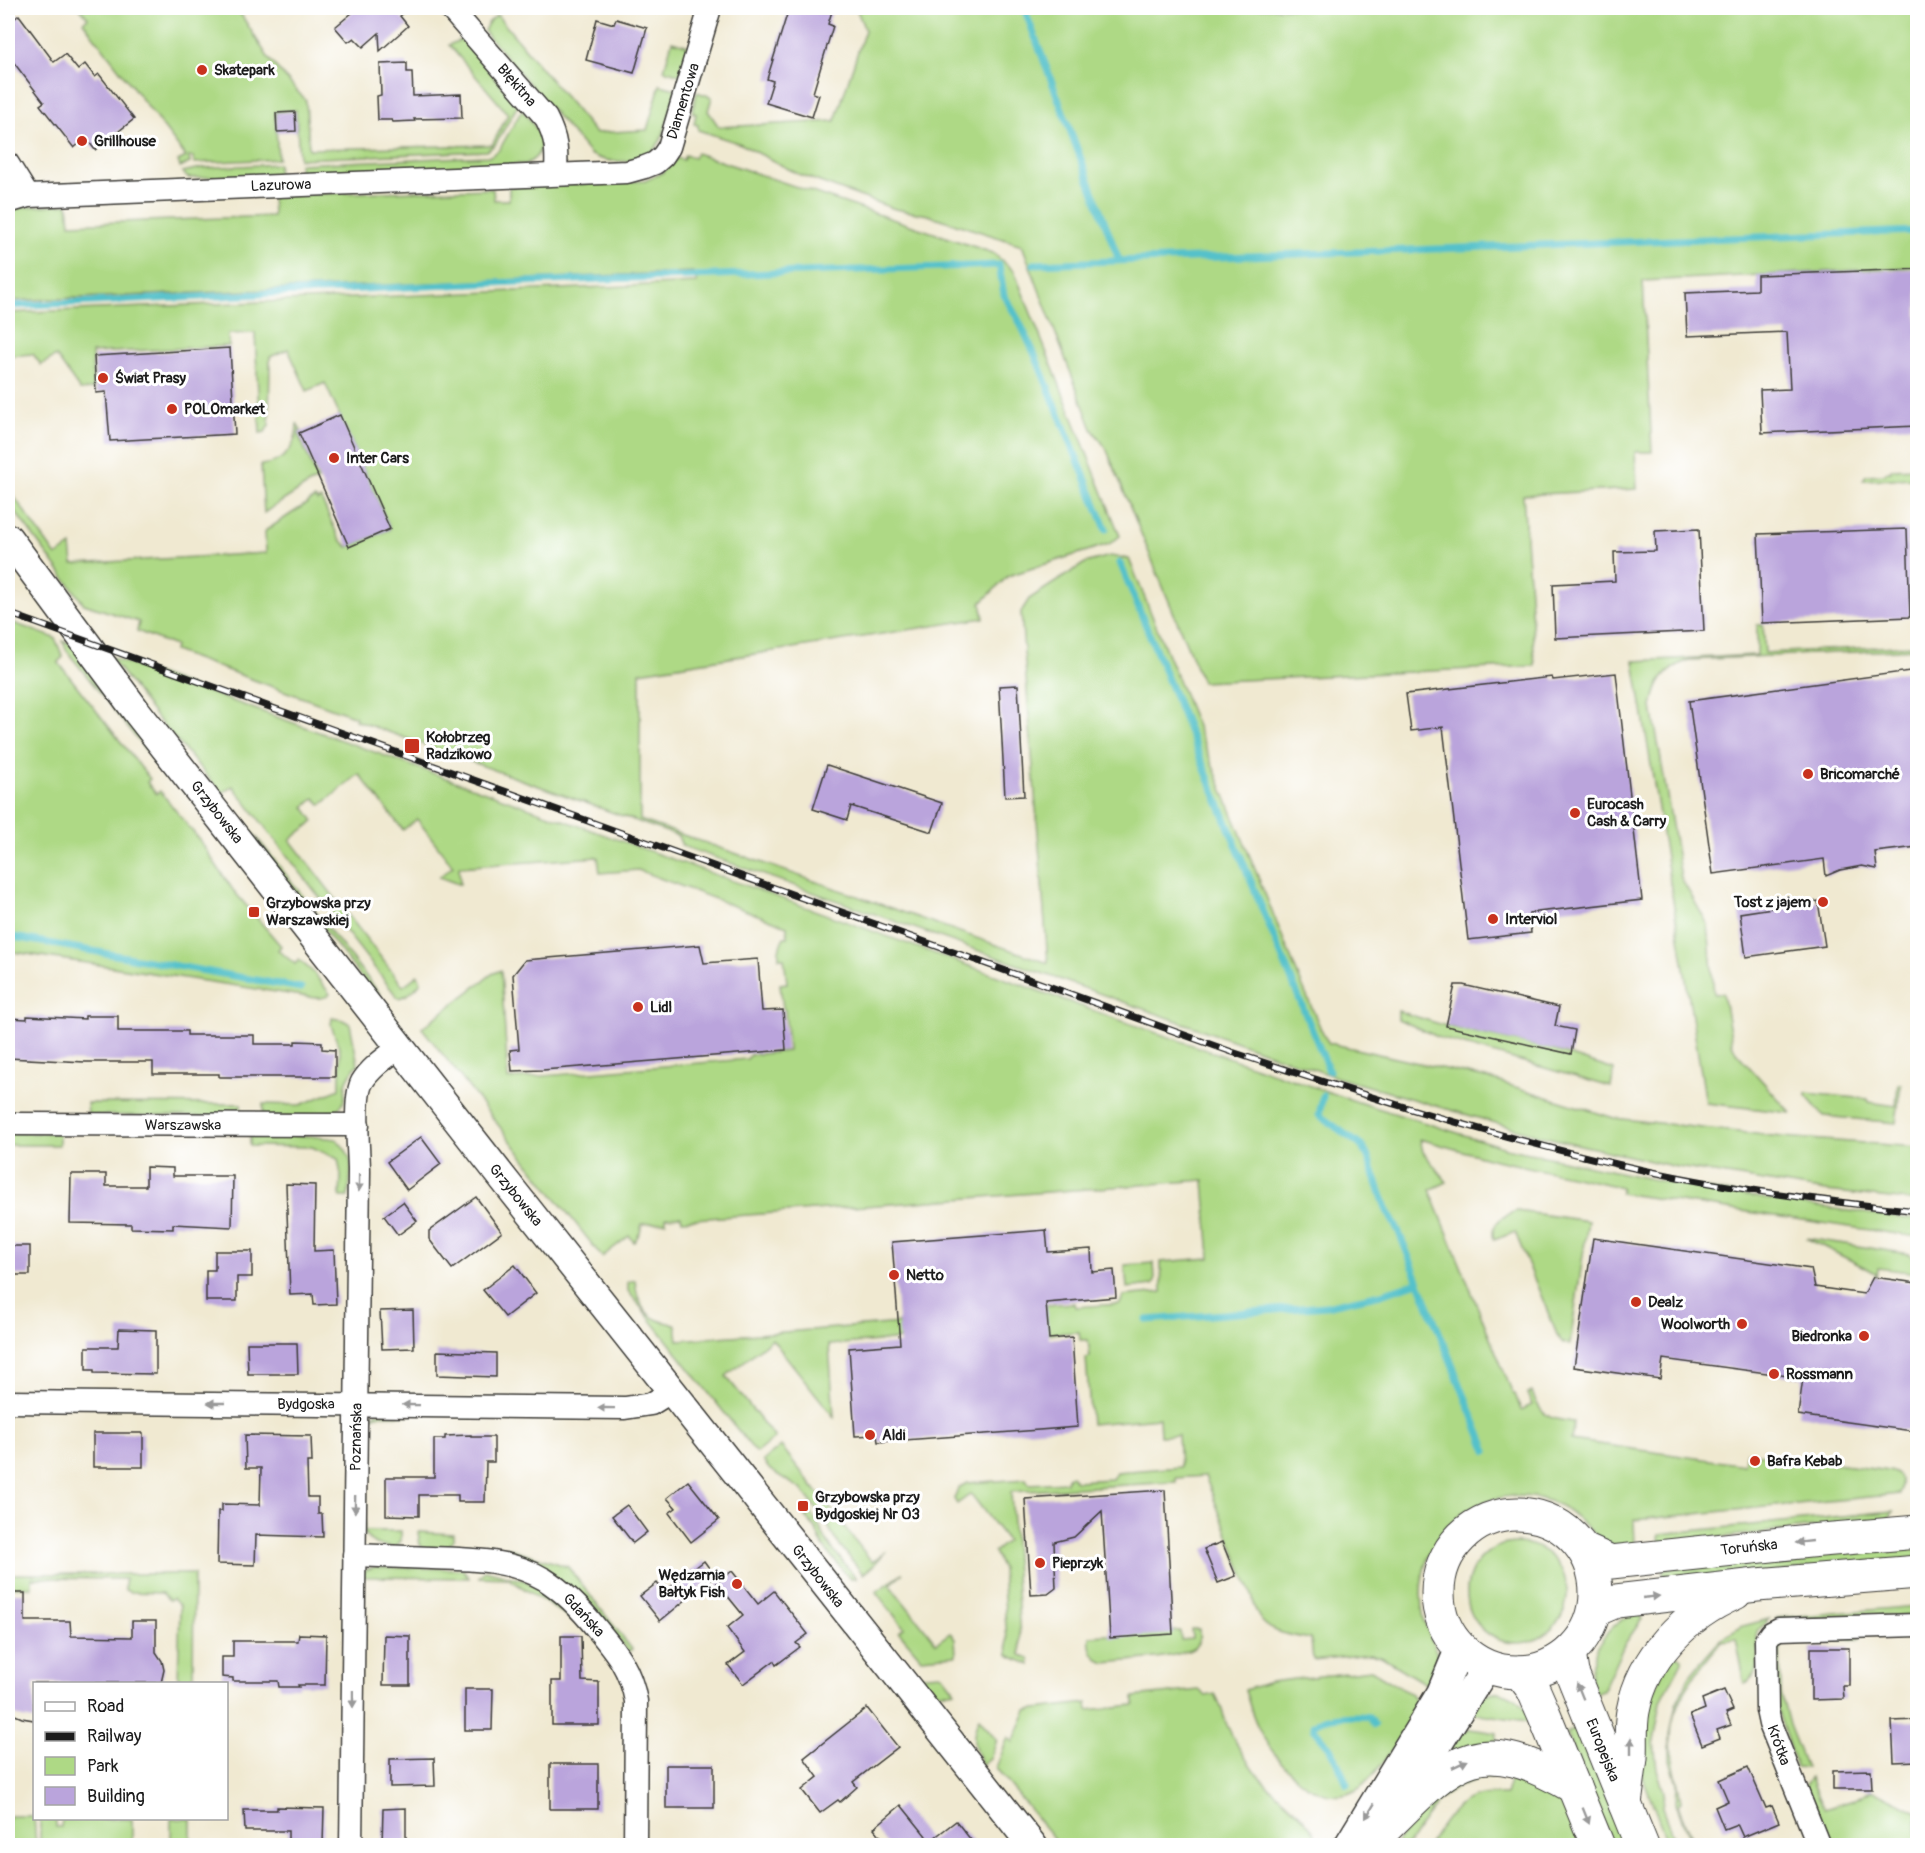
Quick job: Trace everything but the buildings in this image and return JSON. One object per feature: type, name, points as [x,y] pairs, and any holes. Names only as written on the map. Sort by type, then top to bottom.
[{"type":"main road","points":[[1509,1514],[1543,1518],[1559,1526],[1584,1550],[1592,1566],[1596,1584],[1595,1610],[1585,1634],[1569,1653],[1546,1667],[1520,1672],[1503,1671],[1472,1658],[1449,1633],[1442,1617],[1438,1591],[1441,1574],[1447,1557],[1456,1543],[1469,1531],[1492,1518],[1509,1514]]},
{"type":"main road","name":"Toruńska","points":[[1584,1550],[1611,1562],[1917,1532]]},
{"type":"main road","points":[[1595,1610],[1616,1601],[1757,1585],[1917,1572]]},
{"type":"main road","points":[[1625,1804],[1631,1756],[1633,1711],[1646,1674],[1668,1641],[1696,1615],[1714,1602],[1757,1585]]},
{"type":"main road","name":"Europejska","points":[[1569,1653],[1572,1673],[1642,1845]]},
{"type":"main road","points":[[1520,1672],[1533,1689],[1598,1845]]},
{"type":"main road","points":[[1379,1837],[1442,1774],[1481,1757],[1500,1757],[1525,1762],[1574,1787]]},
{"type":"street","name":"Błękitna","points":[[450,8],[546,118],[557,147],[556,174]]},
{"type":"street","name":"Diamentowa","points":[[556,174],[627,172],[645,167],[663,156],[674,136],[710,8]]},
{"type":"street","points":[[8,164],[18,199]]},
{"type":"street","name":"Lazurowa","points":[[18,199],[556,174]]},
{"type":"street","name":"Grzybowska","points":[[8,538],[137,712],[1033,1845]]},
{"type":"street","name":"Poznańska","points":[[351,1845],[359,1089],[371,1070],[400,1047]]},
{"type":"street","name":"Warszawska","points":[[8,1124],[358,1125]]},
{"type":"street","name":"Bydgoska","points":[[8,1402],[625,1408],[651,1404],[672,1391]]},
{"type":"street","name":"Gdańska","points":[[354,1555],[480,1560],[502,1563],[524,1569],[544,1579],[563,1592],[585,1614],[622,1661],[632,1680],[636,1701],[635,1845]]},
{"type":"street","name":"Krótka","points":[[1819,1845],[1770,1724],[1767,1710],[1767,1640],[1771,1633],[1779,1629],[1917,1625]]},
{"type":"street","points":[[1348,1845],[1441,1693],[1460,1647]]},
{"type":"street","points":[[1379,1837],[1487,1666]]},
{"type":"green space","points":[[79,8],[237,8],[269,59],[306,101],[309,149],[492,145],[508,114],[449,45],[462,39],[518,105],[495,145],[486,151],[299,159],[296,110],[275,112],[278,159],[194,163],[193,157],[189,157],[190,163],[180,167],[178,161],[186,157],[83,22],[88,18]]},
{"type":"green space","points":[[856,8],[1917,8],[1917,267],[1643,281],[1652,452],[1635,452],[1637,489],[1523,495],[1535,666],[1202,682],[1106,448],[1092,429],[1022,245],[928,215],[895,209],[798,174],[741,144],[698,130],[698,125],[694,124],[696,114],[692,112],[697,92],[712,97],[708,111],[719,127],[835,121],[865,30]]},
{"type":"green space","points":[[497,15],[595,133],[647,130],[660,85],[676,89],[659,143],[645,156],[626,161],[607,160],[590,154],[484,31],[488,23]]},
{"type":"green space","points":[[672,41],[689,46],[681,75],[664,70]]},
{"type":"green space","points":[[522,110],[537,130],[541,145],[539,152],[526,164],[300,174],[299,164],[490,156],[499,150]]},
{"type":"green space","points":[[696,153],[993,253],[1014,271],[1120,536],[1109,544],[1008,576],[981,603],[984,618],[640,672],[640,820],[1048,963],[1021,612],[1029,599],[1085,563],[1110,556],[1129,559],[1302,985],[1329,1043],[1490,1079],[1614,1118],[1782,1137],[1917,1147],[1917,1201],[1826,1191],[1677,1167],[1541,1136],[1336,1077],[682,846],[678,836],[355,720],[356,717],[174,651],[175,646],[137,631],[139,622],[84,604],[8,502],[8,488],[56,556],[71,546],[73,564],[266,553],[265,531],[315,498],[317,501],[321,499],[339,538],[348,547],[390,529],[325,383],[307,391],[288,349],[270,357],[269,425],[265,432],[260,433],[255,333],[228,334],[229,346],[92,353],[93,389],[80,390],[56,356],[41,365],[33,354],[8,356],[8,313],[697,283],[693,272],[8,301],[8,211],[24,207],[68,204],[70,224],[273,216],[272,195],[493,189],[494,200],[509,200],[509,187],[645,181],[664,172],[677,158],[683,160],[685,155],[694,158]]},
{"type":"green space","points":[[278,164],[278,175],[188,178],[182,172],[202,168]]},
{"type":"green space","points":[[297,423],[301,431],[299,436],[318,480],[264,513],[261,465],[277,461],[288,452],[295,439]]},
{"type":"green space","points":[[1917,468],[1917,478],[1863,480],[1866,475],[1885,474],[1891,472],[1891,469]]},
{"type":"green space","points":[[8,621],[55,638],[63,657],[58,662],[150,779],[147,782],[156,794],[160,791],[198,838],[233,890],[281,946],[278,950],[295,964],[299,960],[313,972],[330,994],[313,998],[8,951]]},
{"type":"green space","points":[[1757,625],[1763,625],[1765,653],[1917,645],[1917,649],[1689,660],[1668,672],[1656,690],[1652,707],[1681,878],[1708,925],[1714,994],[1723,993],[1732,1043],[1736,1052],[1791,1113],[1706,1103],[1634,661],[1757,655]]},
{"type":"green space","points":[[63,641],[72,644],[160,768],[66,650]]},
{"type":"green space","points":[[110,657],[1128,1023],[1358,1102],[1506,1148],[1670,1183],[1797,1204],[1917,1220],[1917,1237],[1620,1193],[1621,1187],[1491,1159],[1420,1139],[1423,1152],[1447,1182],[1430,1190],[1521,1410],[1532,1405],[1527,1394],[1532,1392],[1539,1407],[1551,1418],[1574,1422],[1571,1440],[1744,1465],[1746,1452],[1889,1471],[1899,1477],[1900,1494],[1634,1520],[1635,1547],[1608,1543],[1593,1533],[1573,1514],[1545,1500],[1514,1496],[1484,1502],[1466,1511],[1443,1532],[1434,1545],[1423,1573],[1421,1603],[1427,1630],[1438,1659],[1434,1689],[1381,1657],[1371,1654],[1313,1660],[1311,1639],[1281,1633],[1265,1625],[1255,1609],[1253,1598],[1205,1476],[1176,1478],[1176,1482],[1011,1492],[1021,1655],[1029,1658],[1030,1665],[1008,1655],[1002,1569],[994,1552],[1007,1541],[971,1494],[957,1504],[954,1499],[958,1488],[967,1483],[1026,1479],[1029,1484],[1066,1482],[1069,1476],[1072,1476],[1075,1481],[1112,1479],[1116,1472],[1180,1467],[1178,1435],[1160,1436],[1159,1418],[1091,1424],[1086,1358],[1090,1357],[1088,1340],[1080,1340],[1079,1332],[1048,1334],[1048,1332],[1022,1330],[829,1345],[834,1417],[772,1339],[726,1376],[775,1438],[756,1453],[628,1291],[628,1282],[635,1280],[638,1298],[652,1317],[676,1325],[678,1340],[927,1321],[927,1314],[1074,1303],[1075,1307],[1120,1304],[1123,1296],[1162,1292],[1161,1262],[1210,1258],[1204,1180],[682,1220],[681,1216],[666,1217],[666,1222],[642,1224],[640,1233],[634,1242],[629,1236],[602,1257],[422,1028],[492,974],[501,970],[508,1079],[747,1059],[750,1055],[788,1051],[785,1010],[780,984],[787,983],[784,958],[779,958],[781,942],[784,937],[787,937],[787,926],[638,870],[600,873],[598,857],[459,867],[460,884],[458,884],[439,877],[453,866],[417,819],[403,830],[359,774],[321,805],[315,798],[304,807],[314,821],[290,840],[403,986],[418,975],[421,982],[419,985],[408,994],[398,998],[233,786],[222,793],[156,717]]},
{"type":"green space","points":[[235,810],[380,994],[371,990],[280,873]]},
{"type":"green space","points":[[1398,1011],[1446,1026],[1550,1049],[1614,1070],[1611,1087],[1440,1038],[1398,1019]]},
{"type":"green space","points":[[332,1018],[350,1024],[358,1064],[347,1081],[343,1103],[329,1113],[318,1115],[263,1117],[263,1104],[300,1105],[340,1089],[340,1050],[331,1025]]},
{"type":"green space","points":[[1898,1084],[1901,1084],[1896,1123],[1824,1116],[1806,1096],[1806,1093],[1868,1099],[1869,1102],[1896,1106]]},
{"type":"green space","points":[[87,1103],[241,1104],[241,1117],[88,1115]]},
{"type":"green space","points":[[8,1133],[59,1133],[59,1145],[8,1145]]},
{"type":"green space","points":[[250,1135],[336,1139],[350,1159],[348,1197],[340,1197],[341,1175],[338,1159],[312,1147],[250,1146]]},
{"type":"green space","points":[[1517,1211],[1588,1221],[1570,1344],[1563,1343],[1558,1337],[1515,1232],[1494,1240],[1495,1225],[1498,1221]]},
{"type":"green space","points":[[1806,1238],[1909,1254],[1917,1260],[1917,1273],[1878,1268],[1877,1276],[1875,1276],[1876,1273]]},
{"type":"green space","points":[[1154,1263],[1155,1281],[1153,1285],[1127,1288],[1125,1265]]},
{"type":"green space","points":[[377,1412],[411,1413],[411,1415],[376,1415],[365,1425],[364,1531],[401,1531],[401,1541],[395,1547],[383,1546],[370,1541],[364,1533],[362,1527],[364,1422]]},
{"type":"green space","points":[[781,1446],[872,1562],[886,1551],[863,1574],[834,1538],[826,1521],[801,1489],[770,1470],[763,1461]]},
{"type":"green space","points":[[809,1511],[827,1542],[856,1578],[849,1578],[823,1546],[816,1530],[805,1515]]},
{"type":"green space","points":[[1894,1511],[1888,1519],[1660,1544],[1659,1534]]},
{"type":"green space","points":[[418,1532],[453,1534],[453,1541],[445,1549],[425,1548],[420,1545]]},
{"type":"green space","points":[[1517,1543],[1536,1546],[1553,1557],[1564,1574],[1567,1593],[1564,1612],[1553,1629],[1536,1640],[1517,1643],[1498,1640],[1481,1629],[1470,1612],[1467,1593],[1470,1574],[1481,1557],[1498,1546]]},
{"type":"green space","points":[[1917,1545],[1917,1558],[1664,1583],[1663,1569]]},
{"type":"green space","points":[[506,1547],[568,1567],[632,1649],[628,1652],[585,1598],[507,1554]]},
{"type":"green space","points":[[374,1567],[463,1569],[469,1578],[364,1577],[365,1570]]},
{"type":"green space","points":[[485,1570],[526,1581],[572,1614],[572,1620],[508,1578],[479,1577]]},
{"type":"green space","points":[[903,1573],[890,1585],[936,1643],[950,1633],[955,1638],[956,1655],[921,1658],[899,1632],[904,1628],[876,1592]]},
{"type":"green space","points":[[8,1574],[194,1574],[193,1682],[178,1682],[180,1606],[162,1593],[130,1592],[125,1590],[125,1579],[32,1578],[32,1587],[8,1587]]},
{"type":"green space","points":[[1917,1606],[1917,1615],[1776,1620],[1776,1618]]},
{"type":"green space","points":[[1641,1610],[1642,1619],[1624,1645],[1606,1684],[1602,1690],[1595,1693],[1591,1676],[1592,1663],[1600,1643],[1614,1626]]},
{"type":"green space","points":[[1769,1619],[1757,1631],[1758,1660],[1751,1679],[1745,1684],[1736,1639],[1722,1641],[1687,1687],[1675,1713],[1671,1742],[1681,1802],[1678,1806],[1694,1845],[1692,1845],[1676,1804],[1677,1783],[1670,1760],[1670,1735],[1676,1704],[1689,1677],[1722,1638],[1743,1626]]},
{"type":"green space","points":[[1191,1629],[1199,1629],[1198,1643],[1189,1651],[1179,1654],[1105,1663],[1094,1656],[1090,1645],[1090,1636],[1180,1631],[1181,1640],[1192,1639]]},
{"type":"green space","points":[[1860,1636],[1860,1639],[1780,1642],[1781,1693],[1789,1725],[1806,1768],[1796,1767],[1777,1710],[1777,1640]]},
{"type":"green space","points":[[1671,1650],[1683,1659],[1661,1701],[1654,1741],[1657,1769],[1664,1792],[1662,1808],[1676,1845],[1668,1845],[1641,1772],[1639,1728]]},
{"type":"green space","points":[[1371,1670],[1411,1694],[1421,1710],[1381,1764],[1358,1789],[1343,1795],[1328,1795],[1313,1789],[1287,1768],[1266,1742],[1254,1719],[1245,1690],[1270,1682]]},
{"type":"green space","points":[[942,1674],[955,1691],[931,1690],[911,1676]]},
{"type":"green space","points":[[1199,1690],[1206,1696],[1215,1694],[1230,1731],[1249,1764],[1270,1788],[1308,1823],[1319,1845],[1059,1845],[996,1768],[1008,1737],[1013,1742],[1027,1710],[1087,1703],[1088,1710],[1134,1705],[1134,1697]]},
{"type":"green space","points":[[1498,1692],[1518,1701],[1532,1719],[1527,1721],[1472,1713],[1480,1697]]},
{"type":"green space","points":[[979,1718],[997,1740],[990,1759],[982,1765],[974,1742]]},
{"type":"green space","points":[[1581,1726],[1629,1845],[1612,1845],[1566,1733]]},
{"type":"green space","points":[[1470,1729],[1497,1733],[1496,1748],[1444,1759],[1459,1733]]},
{"type":"green space","points":[[1493,1766],[1492,1777],[1476,1780],[1451,1791],[1432,1809],[1408,1845],[1395,1846],[1423,1801]]},
{"type":"green space","points":[[1514,1768],[1549,1787],[1564,1802],[1584,1846],[1428,1846],[1458,1806],[1478,1797],[1506,1795]]},
{"type":"green space","points":[[1811,1778],[1824,1809],[1854,1800],[1872,1789],[1917,1812],[1917,1845],[1828,1845],[1804,1786]]},
{"type":"green space","points":[[8,1816],[33,1816],[36,1845],[8,1845]]},
{"type":"green space","points":[[40,1820],[56,1820],[56,1827],[61,1827],[62,1820],[132,1820],[132,1845],[40,1845]]},
{"type":"green space","points":[[171,1820],[191,1820],[191,1845],[171,1845]]},
{"type":"waterway","points":[[1024,8],[1119,260]]},
{"type":"waterway","points":[[1034,264],[1918,231]]},
{"type":"waterway","points":[[8,306],[492,283],[999,265],[1004,295],[1034,353],[1106,529]]},
{"type":"waterway","points":[[1120,563],[1329,1071]]},
{"type":"waterway","points":[[8,936],[301,988]]},
{"type":"waterway","points":[[1323,1096],[1319,1115],[1363,1147],[1368,1157],[1387,1211],[1398,1230],[1487,1451]]},
{"type":"waterway","points":[[1147,1320],[1326,1306],[1381,1294],[1418,1282]]},
{"type":"waterway","points":[[1347,1784],[1331,1749],[1314,1729],[1314,1725],[1332,1718],[1357,1716],[1369,1717],[1374,1725]]},
{"type":"railway","points":[[8,613],[1232,1052],[1378,1099],[1526,1142],[1661,1174],[1771,1193],[1918,1211]]},
{"type":"place","name":"Skatepark","points":[[202,70]]},
{"type":"place","name":"Grillhouse","points":[[82,141]]},
{"type":"place","name":"Świat Prasy","points":[[103,378]]},
{"type":"place","name":"POLOmarket","points":[[172,409]]},
{"type":"place","name":"Inter Cars","points":[[334,458]]},
{"type":"place","name":"Kołobrzeg Radzikowo","points":[[412,746]]},
{"type":"place","name":"Bricomarché","points":[[1808,774]]},
{"type":"place","name":"Eurocash Cash & Carry","points":[[1575,813]]},
{"type":"place","name":"Tost z jajem","points":[[1823,902]]},
{"type":"place","name":"Grzybowska przy Warszawskiej","points":[[254,912]]},
{"type":"place","name":"Interviol","points":[[1493,919]]},
{"type":"place","name":"Lidl","points":[[638,1007]]},
{"type":"place","name":"Netto","points":[[894,1275]]},
{"type":"place","name":"Dealz","points":[[1636,1302]]},
{"type":"place","name":"Woolworth","points":[[1742,1324]]},
{"type":"place","name":"Biedronka","points":[[1864,1336]]},
{"type":"place","name":"Rossmann","points":[[1774,1374]]},
{"type":"place","name":"Aldi","points":[[870,1435]]},
{"type":"place","name":"Bafra Kebab","points":[[1755,1461]]},
{"type":"place","name":"Grzybowska przy Bydgoskiej Nr 03","points":[[803,1506]]},
{"type":"place","name":"Pieprzyk","points":[[1040,1563]]},
{"type":"place","name":"Wędzarnia Bałtyk Fish","points":[[737,1584]]}]
